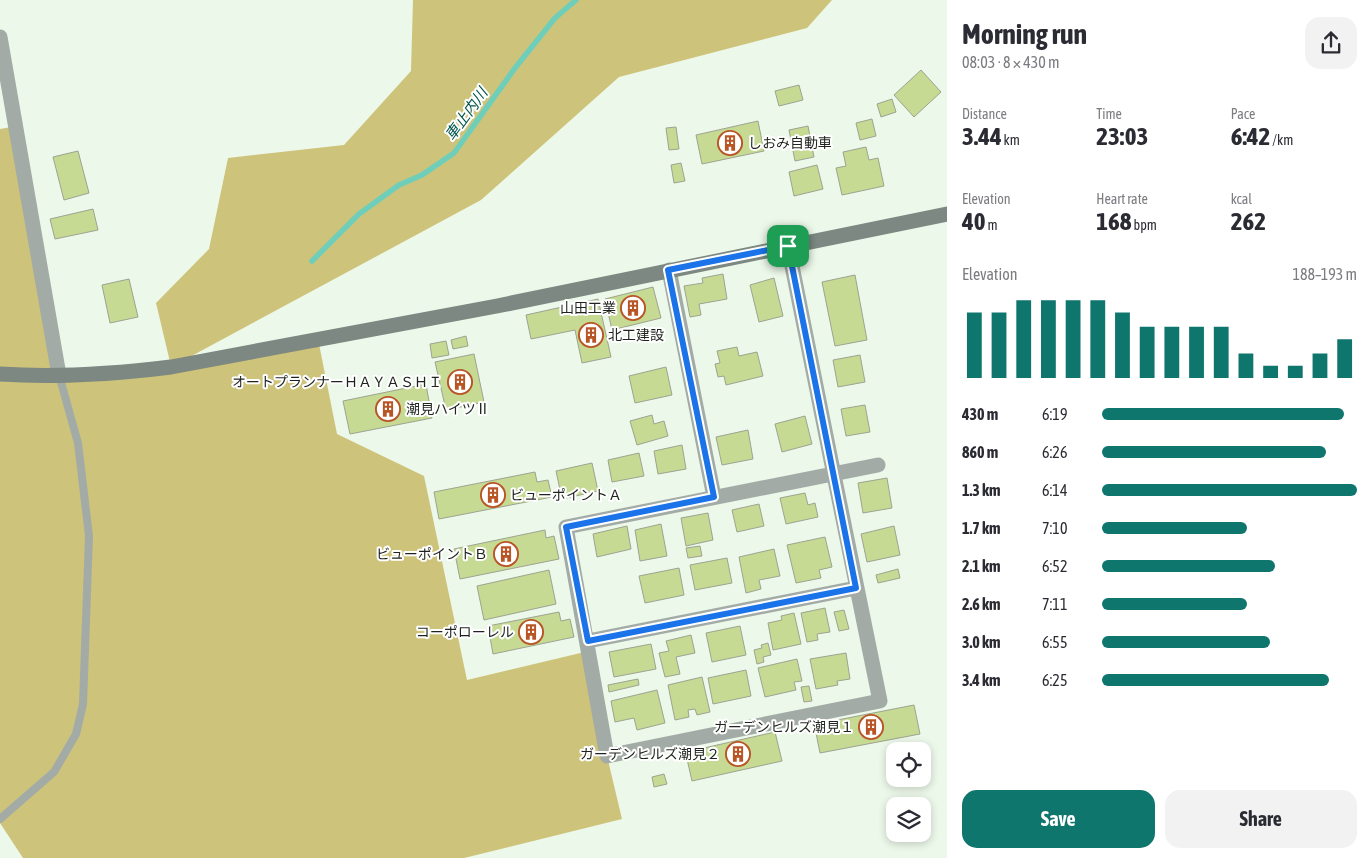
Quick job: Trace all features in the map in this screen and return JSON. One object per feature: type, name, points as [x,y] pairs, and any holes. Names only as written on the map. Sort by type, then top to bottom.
[{"type":"street","points":[[0,37],[59,375]]},
{"type":"street","points":[[0,374],[59,375],[126,372],[234,356],[382,326],[497,306],[947,214]]},
{"type":"street","points":[[788,246],[834,474],[856,588],[880,701],[607,756],[588,641],[566,527],[714,497],[834,474],[878,465]]},
{"type":"street","points":[[668,270],[714,497]]},
{"type":"street","points":[[588,641],[856,588]]},
{"type":"lane","points":[[0,819],[54,772],[76,734],[83,704],[89,536],[78,443],[59,375]]},
{"type":"shaded area","points":[[413,0],[832,0],[807,28],[619,77],[481,200],[173,366],[318,339],[337,434],[424,476],[467,680],[589,651],[607,756],[622,819],[464,858],[23,858],[0,823],[0,129],[17,126],[59,375],[171,366],[156,303],[209,249],[228,158],[344,145],[411,71]]},
{"type":"building","points":[[921,70],[941,92],[914,117],[894,95]]},
{"type":"building","points":[[799,85],[803,100],[779,106],[775,91]]},
{"type":"building","points":[[892,99],[896,112],[881,117],[877,104]]},
{"type":"building","points":[[872,119],[876,136],[860,140],[856,123]]},
{"type":"building","name":"しおみ自動車","points":[[758,121],[764,151],[702,164],[696,135]]},
{"type":"building","points":[[808,126],[814,157],[795,161],[789,130]]},
{"type":"building","points":[[676,127],[679,149],[669,150],[666,128]]},
{"type":"building","points":[[866,147],[869,160],[878,158],[884,186],[842,195],[836,168],[846,166],[843,152]]},
{"type":"building","points":[[78,151],[89,193],[64,200],[53,157]]},
{"type":"building","points":[[681,163],[685,181],[674,183],[671,165]]},
{"type":"building","points":[[817,165],[823,189],[794,196],[789,172]]},
{"type":"building","points":[[93,209],[98,230],[55,239],[50,219]]},
{"type":"building","points":[[723,274],[727,299],[699,304],[701,315],[690,317],[684,286],[703,283],[702,278]]},
{"type":"building","points":[[855,275],[867,340],[835,346],[822,282]]},
{"type":"building","points":[[774,278],[783,316],[759,322],[750,285]]},
{"type":"building","points":[[129,279],[138,317],[110,323],[102,285]]},
{"type":"building","name":"山田工業","points":[[653,287],[661,318],[612,330],[605,299]]},
{"type":"building","name":"北工建設","points":[[598,299],[611,357],[582,363],[575,330],[531,339],[526,315]]},
{"type":"building","points":[[466,336],[468,346],[453,349],[451,340]]},
{"type":"building","points":[[446,341],[449,355],[432,358],[430,344]]},
{"type":"building","points":[[737,347],[739,356],[757,352],[763,376],[726,385],[724,376],[718,377],[715,364],[720,363],[717,351]]},
{"type":"building","name":"オートプランナーＨＡＹＡＳＨＩ","points":[[474,354],[484,402],[446,410],[435,362]]},
{"type":"building","points":[[860,355],[865,382],[838,387],[833,360]]},
{"type":"building","points":[[666,367],[672,395],[635,403],[629,376]]},
{"type":"building","name":"潮見ハイツⅡ","points":[[426,384],[432,418],[350,434],[343,401]]},
{"type":"building","points":[[865,405],[870,432],[846,436],[841,409]]},
{"type":"building","points":[[652,415],[654,424],[664,421],[668,436],[637,445],[630,421]]},
{"type":"building","points":[[805,416],[812,444],[782,452],[775,424]]},
{"type":"building","points":[[748,430],[753,459],[722,465],[716,437]]},
{"type":"building","points":[[682,445],[686,469],[658,474],[654,451]]},
{"type":"building","points":[[639,453],[644,476],[612,482],[608,460]]},
{"type":"building","points":[[592,463],[598,491],[562,499],[556,471]]},
{"type":"building","name":"ビューポイントＡ","points":[[535,472],[537,482],[548,480],[552,497],[439,519],[434,492]]},
{"type":"building","points":[[887,478],[892,508],[863,513],[858,483]]},
{"type":"building","points":[[805,493],[808,505],[815,503],[818,517],[786,524],[780,498]]},
{"type":"building","points":[[759,504],[764,526],[737,532],[732,510]]},
{"type":"building","points":[[708,513],[713,540],[686,546],[681,518]]},
{"type":"building","points":[[661,524],[667,556],[640,561],[635,530]]},
{"type":"building","points":[[627,526],[631,549],[597,557],[593,534]]},
{"type":"building","points":[[894,526],[900,555],[867,562],[861,534]]},
{"type":"building","name":"ビューポイントＢ","points":[[545,530],[546,538],[554,536],[559,559],[460,579],[454,549]]},
{"type":"building","points":[[825,537],[832,567],[819,570],[821,578],[796,583],[787,545]]},
{"type":"building","points":[[700,546],[702,556],[688,558],[686,548]]},
{"type":"building","points":[[774,549],[780,576],[759,580],[761,589],[746,593],[739,557]]},
{"type":"building","points":[[727,558],[732,583],[695,590],[690,565]]},
{"type":"building","points":[[679,568],[684,595],[645,603],[639,576]]},
{"type":"building","points":[[898,569],[900,578],[878,583],[876,575]]},
{"type":"building","points":[[549,570],[556,604],[484,620],[477,586]]},
{"type":"building","points":[[825,608],[830,632],[817,634],[818,640],[807,642],[801,613]]},
{"type":"building","points":[[844,610],[849,629],[839,631],[834,612]]},
{"type":"building","name":"コーポローレル","points":[[559,612],[561,621],[570,619],[574,637],[493,654],[488,626]]},
{"type":"building","points":[[794,613],[801,644],[773,650],[768,623],[782,620],[781,616]]},
{"type":"building","points":[[740,626],[746,655],[712,662],[706,633]]},
{"type":"building","points":[[691,635],[695,653],[676,657],[680,674],[665,677],[659,653],[669,651],[666,641]]},
{"type":"building","points":[[768,643],[771,655],[763,657],[764,662],[757,664],[754,650],[762,648],[761,645]]},
{"type":"building","points":[[651,644],[656,669],[614,677],[609,652]]},
{"type":"building","points":[[846,653],[850,679],[837,681],[838,685],[816,689],[810,659]]},
{"type":"building","points":[[797,659],[802,681],[794,682],[796,690],[765,697],[758,668]]},
{"type":"building","points":[[746,670],[751,696],[713,704],[708,678]]},
{"type":"building","points":[[702,677],[710,712],[697,715],[695,709],[688,710],[689,717],[675,720],[668,685]]},
{"type":"building","points":[[638,679],[639,685],[609,692],[608,685]]},
{"type":"building","points":[[809,686],[812,701],[804,702],[801,687]]},
{"type":"building","points":[[657,690],[665,723],[637,730],[634,718],[615,722],[611,701]]},
{"type":"building","name":"ガーデンヒルズ潮見１","points":[[914,705],[920,734],[820,753],[816,733],[824,731],[822,723]]},
{"type":"building","name":"ガーデンヒルズ潮見２","points":[[775,732],[782,761],[692,781],[687,759],[697,757],[695,750]]},
{"type":"building","points":[[664,774],[667,784],[654,787],[652,777]]},
{"type":"waterway","name":"車止内川","points":[[312,261],[359,214],[399,185],[422,175],[454,153],[515,68],[555,18],[576,0]]},
{"type":"place","name":"しおみ自動車","points":[[730,143]]},
{"type":"place","name":"山田工業","points":[[633,308]]},
{"type":"place","name":"北工建設","points":[[591,335]]},
{"type":"place","name":"オートプランナーＨＡＹＡＳＨＩ","points":[[460,382]]},
{"type":"place","name":"潮見ハイツⅡ","points":[[388,409]]},
{"type":"place","name":"ビューポイントＡ","points":[[493,495]]},
{"type":"place","name":"ビューポイントＢ","points":[[506,554]]},
{"type":"place","name":"コーポローレル","points":[[531,632]]},
{"type":"place","name":"ガーデンヒルズ潮見１","points":[[871,727]]},
{"type":"place","name":"ガーデンヒルズ潮見２","points":[[738,754]]},
{"type":"route","points":[[788,246],[856,588],[588,641],[566,527],[714,497],[668,270],[788,246]]}]
